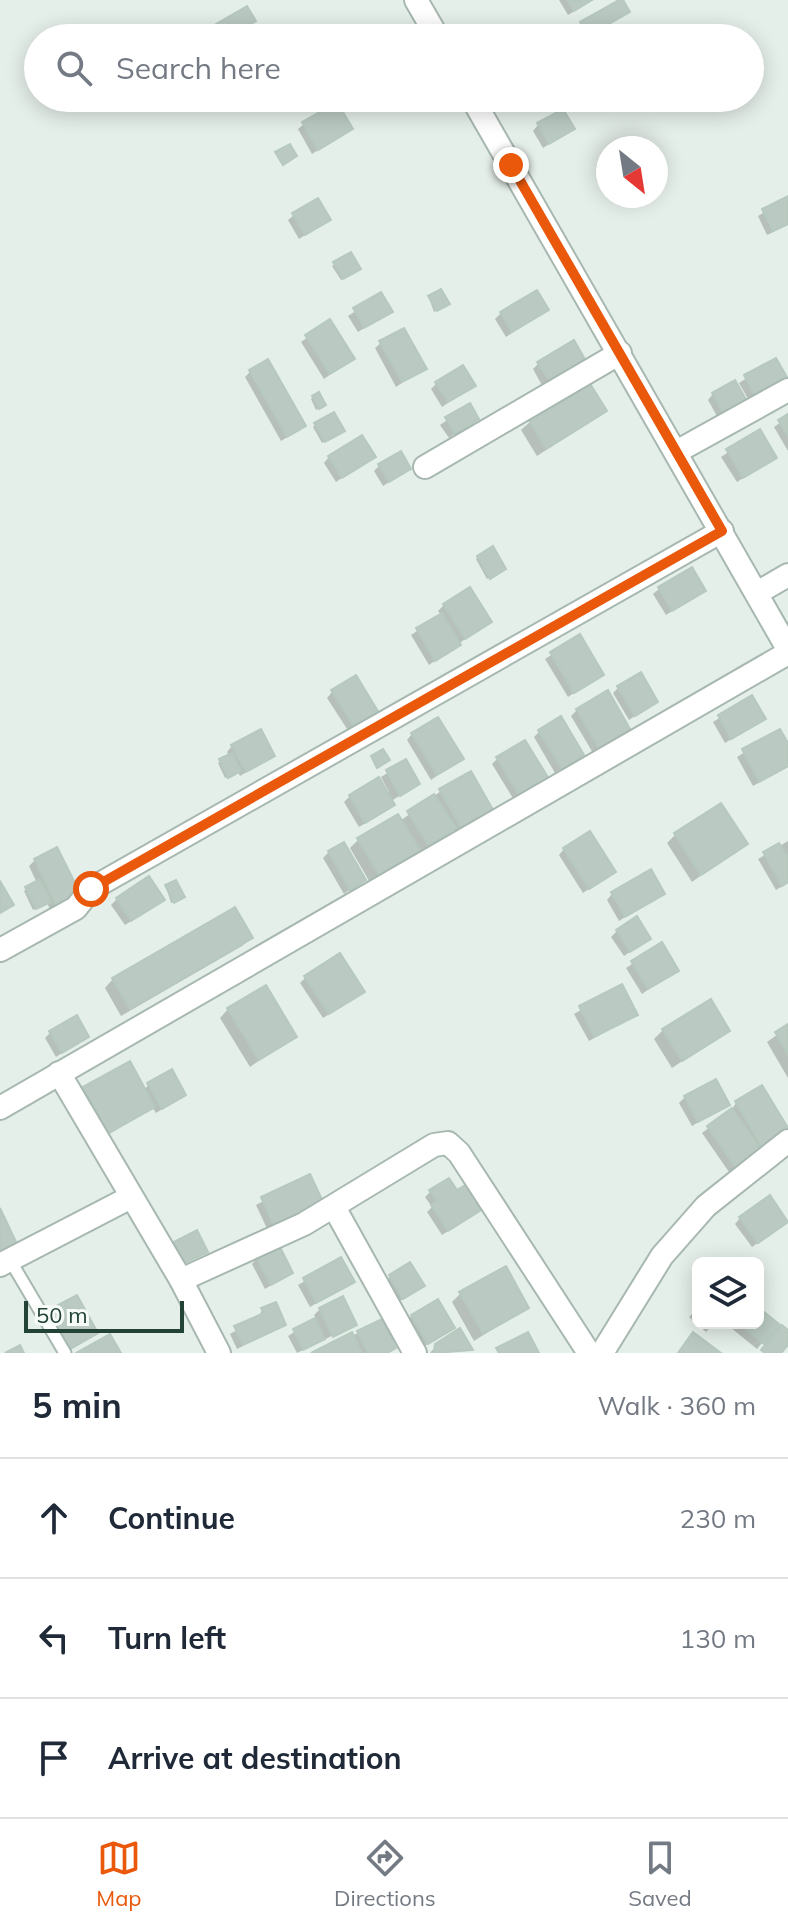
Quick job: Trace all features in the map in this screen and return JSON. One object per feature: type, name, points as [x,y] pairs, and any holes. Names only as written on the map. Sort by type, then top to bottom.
[{"type":"street","points":[[416,0],[430,24]]},
{"type":"street","points":[[0,1108],[788,651],[678,451],[480,112]]},
{"type":"street","points":[[425,467],[620,353]]},
{"type":"street","points":[[678,451],[788,390]]},
{"type":"street","points":[[0,950],[76,908],[91,889],[722,531]]},
{"type":"street","points":[[757,593],[788,575]]},
{"type":"street","points":[[59,1073],[181,1280],[219,1353]]},
{"type":"street","points":[[602,1353],[662,1256],[698,1216],[788,1141]]},
{"type":"street","points":[[181,1280],[304,1224],[434,1145],[448,1143],[459,1153],[589,1353]]},
{"type":"street","points":[[5,1262],[131,1197]]},
{"type":"street","points":[[334,1207],[415,1353]]},
{"type":"lane","points":[[5,1262],[65,1353]]},
{"type":"building","points":[[567,0],[592,0],[574,11]]},
{"type":"building","points":[[619,0],[623,0],[630,12],[609,24],[580,22]]},
{"type":"building","points":[[247,6],[256,21],[250,24],[216,24]]},
{"type":"building","points":[[320,112],[343,112],[353,129],[318,150],[302,122]]},
{"type":"building","points":[[557,112],[565,112],[575,129],[549,144],[537,123]]},
{"type":"building","points":[[290,144],[297,156],[283,165],[275,152]]},
{"type":"building","points":[[788,196],[788,224],[773,231],[762,209]]},
{"type":"building","points":[[318,198],[331,220],[305,235],[292,213]]},
{"type":"building","points":[[351,252],[361,269],[343,279],[333,262]]},
{"type":"building","points":[[441,289],[450,304],[437,311],[428,296]]},
{"type":"building","points":[[537,290],[549,310],[512,332],[500,312]]},
{"type":"building","points":[[381,292],[393,312],[364,328],[353,308]]},
{"type":"building","points":[[330,319],[355,359],[330,374],[305,335]]},
{"type":"building","points":[[404,328],[427,369],[402,382],[379,341]]},
{"type":"building","points":[[574,340],[587,363],[551,384],[537,362]]},
{"type":"building","points":[[776,358],[788,379],[757,400],[744,375]]},
{"type":"building","points":[[268,359],[306,426],[287,437],[249,370]]},
{"type":"building","points":[[463,365],[476,386],[448,402],[435,382]]},
{"type":"building","points":[[735,380],[747,401],[724,414],[712,393]]},
{"type":"building","points":[[589,382],[607,411],[546,449],[529,420]]},
{"type":"building","points":[[319,392],[326,405],[319,409],[312,396]]},
{"type":"building","points":[[470,403],[479,419],[455,434],[445,417]]},
{"type":"building","points":[[334,412],[345,431],[325,442],[314,423]]},
{"type":"building","points":[[788,414],[788,436],[778,420]]},
{"type":"building","points":[[760,429],[777,458],[743,478],[726,449]]},
{"type":"building","points":[[362,435],[376,457],[342,478],[328,456]]},
{"type":"building","points":[[401,451],[411,469],[389,482],[378,464]]},
{"type":"building","points":[[493,546],[506,569],[490,579],[477,556]]},
{"type":"building","points":[[692,567],[706,591],[672,611],[658,587]]},
{"type":"building","points":[[470,587],[492,622],[465,639],[443,604]]},
{"type":"building","points":[[442,613],[461,645],[435,661],[416,628]]},
{"type":"building","points":[[580,634],[604,675],[574,693],[550,652]]},
{"type":"building","points":[[641,672],[658,702],[635,716],[617,686]]},
{"type":"building","points":[[356,675],[379,713],[355,728],[331,690]]},
{"type":"building","points":[[608,690],[634,736],[602,754],[576,709]]},
{"type":"building","points":[[752,695],[766,719],[731,739],[718,715]]},
{"type":"building","points":[[561,716],[584,755],[562,769],[538,730]]},
{"type":"building","points":[[438,717],[464,759],[437,775],[411,733]]},
{"type":"building","points":[[261,729],[275,756],[246,772],[231,745]]},
{"type":"building","points":[[780,729],[788,743],[788,766],[759,782],[742,749]]},
{"type":"building","points":[[525,740],[549,779],[520,796],[496,757]]},
{"type":"building","points":[[383,749],[390,760],[377,768],[371,756]]},
{"type":"building","points":[[232,753],[241,771],[228,778],[219,759]]},
{"type":"building","points":[[406,759],[420,784],[400,796],[386,770]]},
{"type":"building","points":[[471,771],[496,815],[464,833],[439,789]]},
{"type":"building","points":[[379,777],[395,805],[365,823],[349,795]]},
{"type":"building","points":[[434,794],[456,828],[429,846],[407,811]]},
{"type":"building","points":[[721,803],[748,844],[701,875],[674,833]]},
{"type":"building","points":[[398,814],[425,858],[384,883],[357,838]]},
{"type":"building","points":[[590,831],[616,872],[589,889],[563,848]]},
{"type":"building","points":[[344,842],[366,880],[350,890],[328,851]]},
{"type":"building","points":[[779,843],[788,858],[788,882],[782,886],[763,852]]},
{"type":"building","points":[[57,847],[80,893],[56,905],[34,859]]},
{"type":"building","points":[[651,869],[665,894],[625,917],[611,892]]},
{"type":"building","points":[[149,876],[165,900],[131,921],[116,898]]},
{"type":"building","points":[[40,879],[51,902],[36,909],[25,887]]},
{"type":"building","points":[[176,880],[185,897],[174,903],[165,885]]},
{"type":"building","points":[[0,881],[14,905],[0,913]]},
{"type":"building","points":[[235,907],[253,938],[130,1009],[112,978]]},
{"type":"building","points":[[637,916],[651,939],[630,952],[616,930]]},
{"type":"building","points":[[662,942],[679,971],[648,989],[631,961]]},
{"type":"building","points":[[340,953],[365,992],[329,1014],[304,976]]},
{"type":"building","points":[[622,984],[638,1015],[594,1037],[579,1006]]},
{"type":"building","points":[[266,985],[297,1037],[259,1060],[227,1008]]},
{"type":"building","points":[[711,999],[730,1031],[682,1061],[662,1029]]},
{"type":"building","points":[[77,1015],[89,1037],[62,1053],[49,1031]]},
{"type":"building","points":[[788,1024],[788,1055],[775,1032]]},
{"type":"building","points":[[130,1061],[155,1107],[109,1133],[83,1087]]},
{"type":"building","points":[[172,1069],[186,1095],[162,1109],[147,1083]]},
{"type":"building","points":[[716,1079],[730,1105],[698,1122],[684,1096]]},
{"type":"building","points":[[762,1085],[788,1128],[788,1134],[763,1149],[735,1101]]},
{"type":"building","points":[[732,1108],[761,1150],[736,1168],[707,1126]]},
{"type":"building","points":[[310,1174],[326,1208],[276,1231],[261,1197]]},
{"type":"building","points":[[449,1178],[457,1190],[467,1184],[483,1209],[448,1231],[431,1205],[437,1201],[429,1190]]},
{"type":"building","points":[[770,1195],[788,1222],[758,1243],[739,1217]]},
{"type":"building","points":[[0,1208],[17,1244],[0,1252]]},
{"type":"building","points":[[197,1230],[208,1252],[180,1265],[170,1244]]},
{"type":"building","points":[[279,1245],[293,1273],[271,1285],[256,1257]]},
{"type":"building","points":[[341,1257],[355,1282],[316,1303],[303,1278]]},
{"type":"building","points":[[410,1262],[425,1286],[403,1299],[389,1275]]},
{"type":"building","points":[[506,1266],[529,1308],[483,1334],[459,1292]]},
{"type":"building","points":[[77,1295],[98,1333],[65,1352],[43,1313]]},
{"type":"building","points":[[343,1296],[357,1325],[333,1337],[319,1308]]},
{"type":"building","points":[[438,1299],[455,1328],[428,1344],[411,1315]]},
{"type":"building","points":[[276,1302],[286,1325],[243,1345],[234,1326],[264,1313],[261,1308]]},
{"type":"building","points":[[764,1312],[780,1325],[764,1344],[745,1329],[764,1329]]},
{"type":"building","points":[[315,1318],[325,1339],[303,1350],[293,1329]]},
{"type":"building","points":[[382,1319],[396,1348],[387,1353],[368,1353],[357,1331]]},
{"type":"building","points":[[782,1325],[788,1330],[788,1345],[781,1353],[765,1353],[761,1350]]},
{"type":"building","points":[[460,1328],[473,1350],[434,1353],[435,1344]]},
{"type":"building","points":[[352,1332],[362,1353],[311,1353]]},
{"type":"building","points":[[528,1332],[539,1353],[499,1353],[496,1348]]},
{"type":"building","points":[[693,1332],[721,1353],[678,1353]]},
{"type":"building","points":[[110,1334],[121,1353],[76,1353]]},
{"type":"building","points":[[20,1345],[24,1353],[5,1353]]},
{"type":"route","points":[[91,889],[722,531],[511,165]]}]
